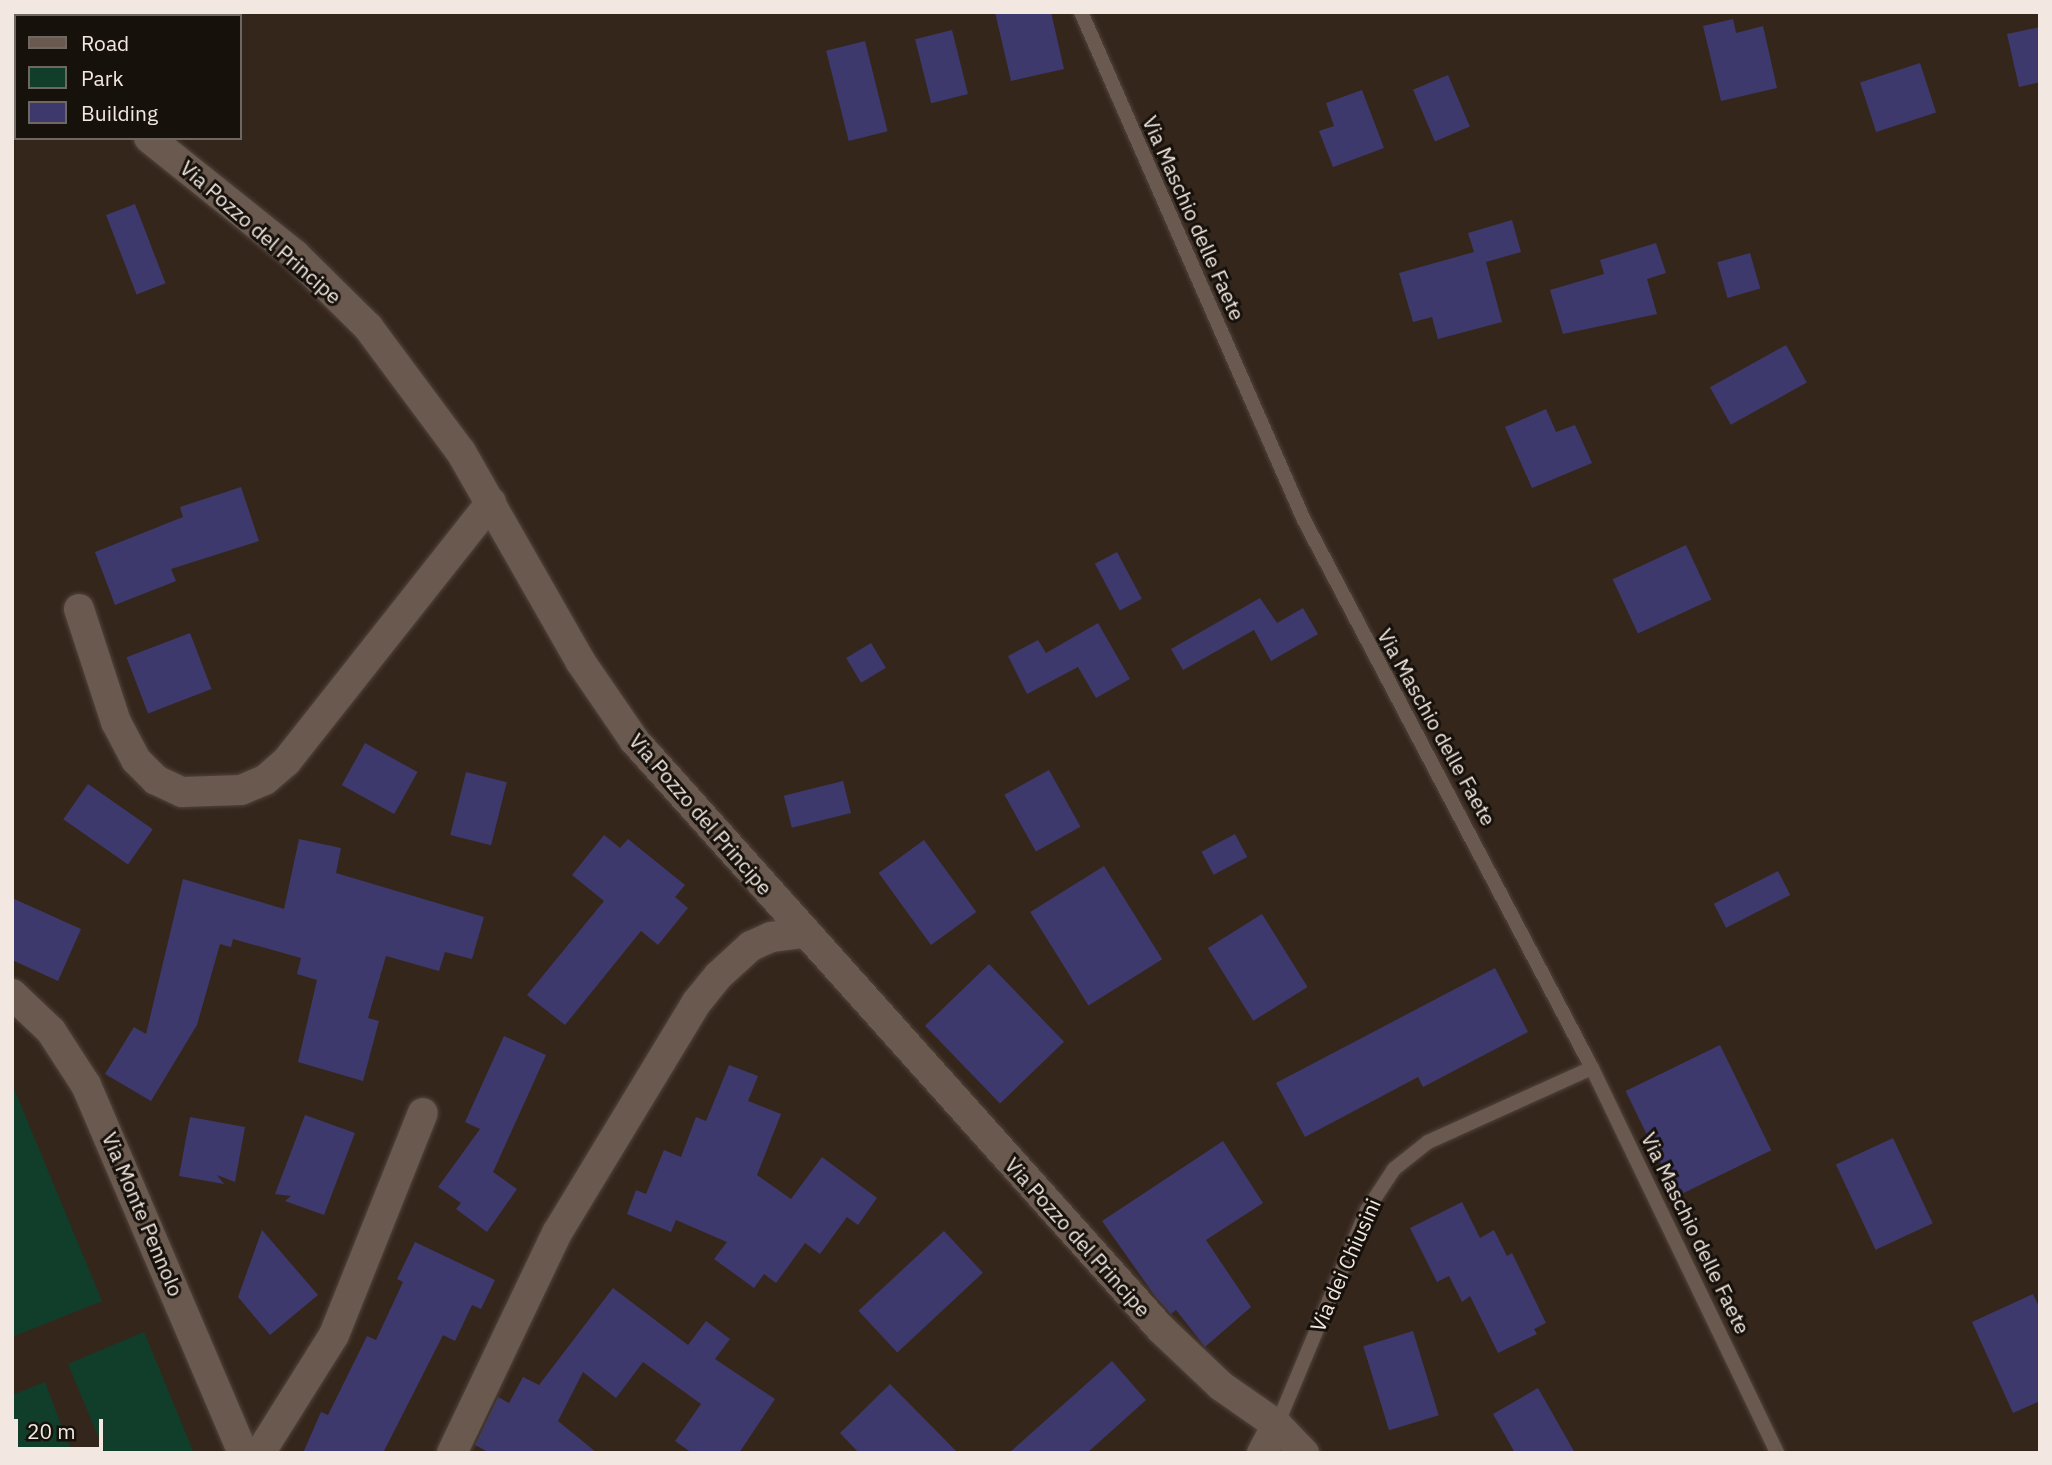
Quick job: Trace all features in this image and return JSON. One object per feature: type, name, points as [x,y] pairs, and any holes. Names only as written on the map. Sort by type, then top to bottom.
[{"type":"street","name":"Via Pozzo del Principe","points":[[152,140],[266,231],[342,300],[427,402],[491,502],[580,661],[620,721],[1161,1329],[1220,1386],[1277,1425],[1304,1453]]},
{"type":"street","points":[[79,609],[116,722],[141,765],[156,780],[182,792],[241,790],[265,780],[286,762],[491,502]]},
{"type":"street","points":[[461,1448],[557,1233],[697,1002],[718,976],[751,946],[771,937],[806,933]]},
{"type":"street","name":"Via Monte Pennolo","points":[[12,994],[51,1031],[86,1085],[243,1453]]},
{"type":"street","points":[[260,1453],[346,1310],[423,1113]]},
{"type":"street","name":"Via dei Chiusini","points":[[1262,1453],[1277,1425]]},
{"type":"lane","name":"Via Maschio delle Faete","points":[[1082,12],[1304,520],[1592,1069],[1777,1453]]},
{"type":"lane","name":"Via dei Chiusini","points":[[1277,1425],[1367,1210],[1394,1169],[1428,1142],[1592,1069]]},
{"type":"green space","points":[[12,1084],[102,1301],[12,1337]]},
{"type":"green space","points":[[144,1332],[194,1453],[105,1453],[68,1364]]},
{"type":"green space","points":[[45,1382],[72,1453],[12,1453],[12,1395]]},
{"type":"building","points":[[995,12],[1051,12],[1064,69],[1011,81]]},
{"type":"building","points":[[1733,19],[1736,33],[1763,26],[1777,88],[1721,101],[1703,26]]},
{"type":"building","points":[[2040,27],[2040,82],[2019,87],[2007,34]]},
{"type":"building","points":[[952,30],[968,94],[931,103],[915,39]]},
{"type":"building","points":[[865,41],[887,131],[849,141],[826,51]]},
{"type":"building","points":[[1920,63],[1936,112],[1876,132],[1860,82]]},
{"type":"building","points":[[1448,75],[1470,127],[1435,141],[1413,90]]},
{"type":"building","points":[[1362,90],[1384,148],[1333,167],[1319,131],[1334,126],[1326,103]]},
{"type":"building","points":[[135,204],[165,283],[137,294],[106,215]]},
{"type":"building","points":[[1512,220],[1521,252],[1486,262],[1502,322],[1438,339],[1432,317],[1413,322],[1399,273],[1474,252],[1468,233]]},
{"type":"building","points":[[1656,243],[1666,273],[1647,279],[1657,314],[1563,334],[1550,290],[1604,274],[1600,260]]},
{"type":"building","points":[[1750,253],[1760,289],[1728,298],[1717,262]]},
{"type":"building","points":[[1786,345],[1807,383],[1731,425],[1710,387]]},
{"type":"building","points":[[1546,409],[1556,432],[1575,425],[1592,463],[1532,488],[1505,427]]},
{"type":"building","points":[[241,487],[259,541],[171,569],[176,581],[115,605],[95,552],[183,517],[180,507]]},
{"type":"building","points":[[1686,545],[1711,599],[1638,634],[1613,579]]},
{"type":"building","points":[[1117,552],[1142,599],[1120,611],[1095,564]]},
{"type":"building","points":[[1260,598],[1277,623],[1303,608],[1318,634],[1271,661],[1254,630],[1183,670],[1171,649]]},
{"type":"building","points":[[1098,623],[1130,679],[1096,698],[1078,667],[1027,694],[1008,656],[1038,640],[1046,653]]},
{"type":"building","points":[[190,633],[212,689],[148,713],[127,657]]},
{"type":"building","points":[[871,643],[886,668],[861,683],[846,658]]},
{"type":"building","points":[[365,743],[417,772],[394,814],[342,785]]},
{"type":"building","points":[[1049,770],[1081,827],[1036,852],[1004,795]]},
{"type":"building","points":[[466,772],[507,782],[491,845],[450,835]]},
{"type":"building","points":[[843,781],[851,813],[792,828],[784,796]]},
{"type":"building","points":[[88,784],[153,829],[128,865],[63,819]]},
{"type":"building","points":[[1235,834],[1247,857],[1214,875],[1201,852]]},
{"type":"building","points":[[604,835],[620,848],[628,839],[685,885],[675,897],[688,908],[658,945],[641,931],[565,1025],[527,995],[604,901],[572,875]]},
{"type":"building","points":[[299,839],[341,848],[336,873],[484,917],[472,959],[445,952],[439,971],[386,956],[368,1018],[379,1021],[363,1081],[298,1062],[317,980],[297,974],[301,958],[233,939],[231,947],[220,944],[197,1025],[151,1101],[105,1074],[134,1027],[146,1034],[183,879],[284,909]]},
{"type":"building","points":[[924,840],[976,912],[931,945],[879,873]]},
{"type":"building","points":[[1104,866],[1162,959],[1089,1005],[1030,912]]},
{"type":"building","points":[[1778,871],[1790,895],[1726,928],[1714,904]]},
{"type":"building","points":[[12,898],[81,929],[58,981],[12,960]]},
{"type":"building","points":[[1262,914],[1308,987],[1253,1021],[1208,948]]},
{"type":"building","points":[[989,964],[1064,1042],[1000,1104],[925,1026]]},
{"type":"building","points":[[1495,968],[1528,1032],[1423,1087],[1418,1077],[1305,1137],[1276,1083]]},
{"type":"building","points":[[504,1036],[546,1055],[493,1172],[517,1189],[487,1232],[456,1209],[461,1203],[438,1187],[480,1129],[465,1122]]},
{"type":"building","points":[[1720,1045],[1771,1150],[1677,1196],[1626,1091]]},
{"type":"building","points":[[729,1065],[758,1076],[748,1101],[781,1114],[757,1175],[791,1199],[822,1157],[877,1198],[858,1225],[847,1217],[820,1254],[805,1243],[776,1283],[764,1274],[754,1288],[714,1259],[727,1242],[676,1220],[671,1232],[627,1214],[636,1190],[646,1194],[664,1150],[681,1157],[696,1117],[706,1121]]},
{"type":"building","points":[[305,1115],[355,1133],[324,1215],[285,1201],[291,1196],[275,1194]]},
{"type":"building","points":[[190,1117],[245,1127],[235,1182],[217,1175],[224,1184],[179,1176]]},
{"type":"building","points":[[1893,1138],[1933,1223],[1876,1250],[1836,1165]]},
{"type":"building","points":[[1223,1141],[1263,1203],[1206,1240],[1251,1307],[1205,1347],[1176,1310],[1171,1314],[1155,1296],[1102,1221]]},
{"type":"building","points":[[1462,1202],[1480,1238],[1494,1230],[1507,1256],[1512,1253],[1546,1323],[1534,1329],[1537,1334],[1498,1353],[1470,1296],[1462,1302],[1449,1276],[1437,1282],[1410,1228]]},
{"type":"building","points":[[262,1230],[318,1295],[270,1335],[238,1297]]},
{"type":"building","points":[[944,1231],[983,1273],[897,1352],[858,1311]]},
{"type":"building","points":[[415,1242],[495,1280],[481,1309],[472,1305],[455,1341],[443,1335],[383,1453],[303,1453],[321,1412],[328,1415],[367,1336],[376,1340],[403,1282],[397,1279]]},
{"type":"building","points":[[613,1288],[688,1345],[706,1321],[730,1339],[715,1359],[775,1399],[739,1453],[692,1453],[675,1441],[701,1404],[643,1362],[616,1398],[583,1372],[558,1421],[597,1453],[490,1453],[475,1445],[498,1397],[509,1403],[523,1377],[539,1385]]},
{"type":"building","points":[[2033,1294],[2040,1309],[2040,1401],[2013,1413],[1972,1322]]},
{"type":"building","points":[[1413,1331],[1439,1415],[1389,1430],[1363,1346]]},
{"type":"building","points":[[1112,1361],[1146,1400],[1087,1453],[1009,1453]]},
{"type":"building","points":[[890,1384],[958,1453],[859,1453],[840,1433]]},
{"type":"building","points":[[1538,1388],[1575,1453],[1515,1453],[1493,1414]]}]
